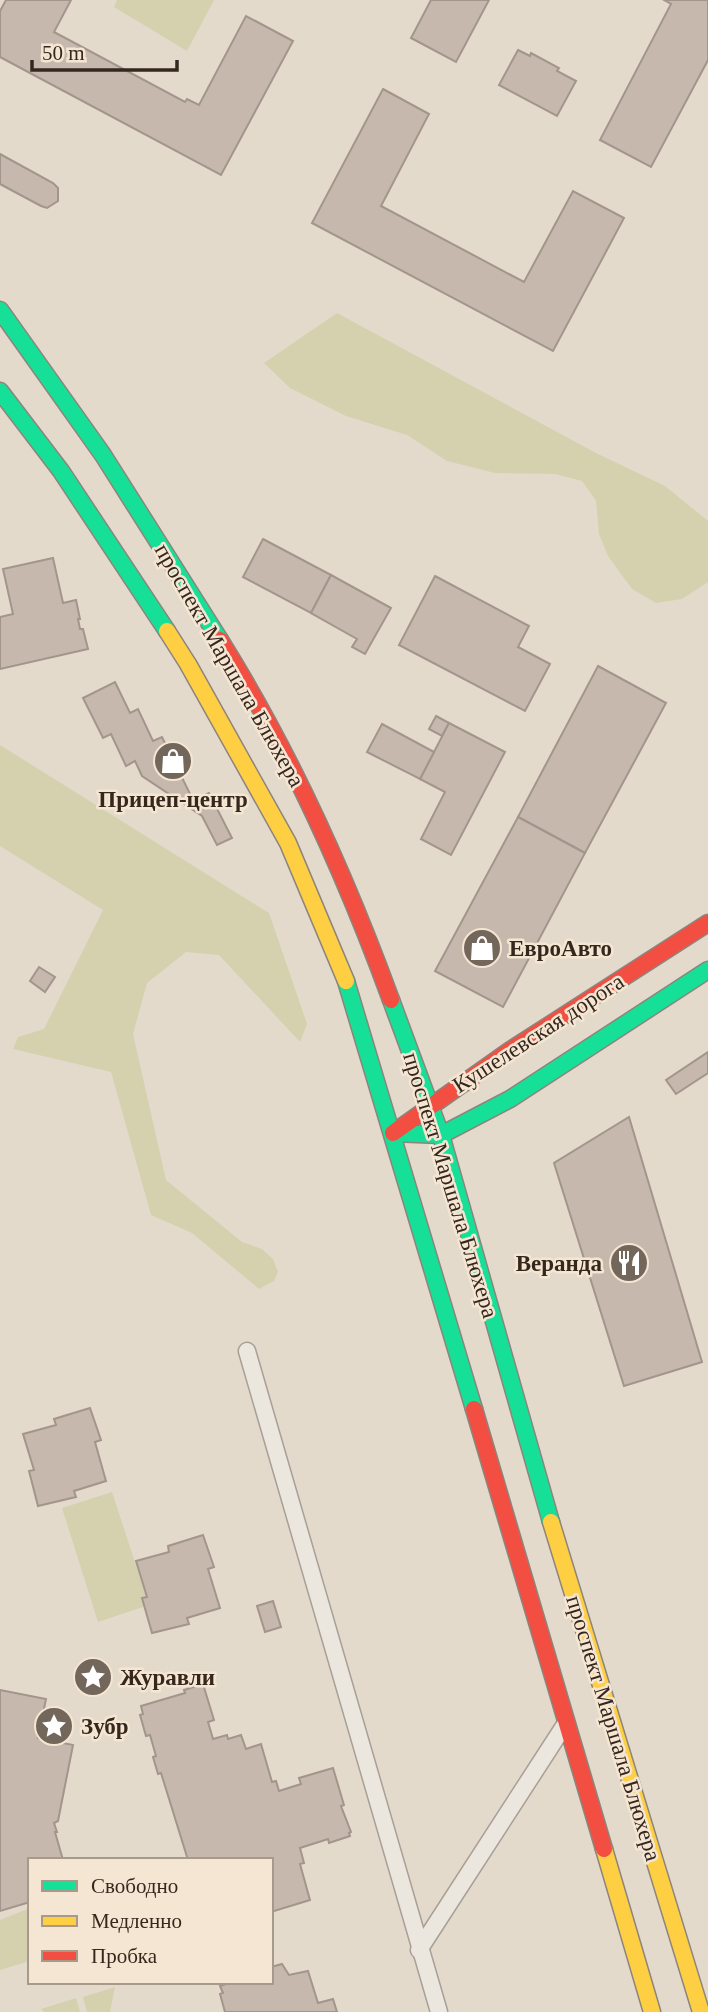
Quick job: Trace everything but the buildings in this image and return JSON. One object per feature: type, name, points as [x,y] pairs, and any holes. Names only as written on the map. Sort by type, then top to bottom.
[{"type":"main road","name":"проспект Маршала Блюхера","points":[[0,310],[103,455],[227,652],[282,749],[324,832],[369,939],[441,1135],[533,1462],[701,2012]]},
{"type":"main road","name":"проспект Маршала Блюхера","points":[[0,391],[61,471],[188,664],[288,843],[345,977],[652,2012]]},
{"type":"main road","name":"Кушелевская дорога","points":[[393,1133],[431,1104],[708,923]]},
{"type":"main road","name":"Кушелевская дорога","points":[[393,1133],[441,1135],[510,1099],[708,970]]},
{"type":"street","points":[[247,1351],[439,2012]]},
{"type":"street","points":[[419,1950],[566,1723]]},
{"type":"shaded area","points":[[117,0],[214,0],[187,51],[114,7]]},
{"type":"shaded area","points":[[337,313],[596,453],[665,486],[708,521],[708,582],[682,599],[656,603],[632,589],[608,556],[599,534],[596,501],[582,481],[555,474],[495,473],[447,461],[407,435],[346,416],[290,388],[264,363]]},
{"type":"shaded area","points":[[0,745],[269,913],[307,1024],[300,1042],[219,955],[186,952],[147,983],[133,1034],[166,1180],[242,1242],[262,1249],[273,1259],[278,1272],[274,1281],[259,1289],[192,1233],[151,1215],[111,1072],[13,1049],[18,1037],[44,1029],[103,910],[0,846]]},
{"type":"shaded area","points":[[112,1492],[149,1605],[98,1622],[62,1508]]},
{"type":"shaded area","points":[[28,1909],[28,1962],[0,1970],[0,1920]]},
{"type":"shaded area","points":[[115,1987],[110,2012],[87,2012],[83,1997]]},
{"type":"shaded area","points":[[76,1998],[80,2012],[44,2012],[41,2009]]},
{"type":"traffic: fast","points":[[0,310],[103,455],[220,640]]},
{"type":"traffic: fast","points":[[0,391],[61,471],[167,631]]},
{"type":"traffic: fast","points":[[393,1133],[441,1135],[510,1099],[708,970]]},
{"type":"traffic: fast","points":[[346,981],[474,1409]]},
{"type":"traffic: fast","points":[[391,1000],[441,1135],[551,1522]]},
{"type":"traffic: slow","points":[[167,631],[288,843],[346,981]]},
{"type":"traffic: slow","points":[[551,1522],[701,2012]]},
{"type":"traffic: slow","points":[[604,1849],[652,2012]]},
{"type":"traffic: jam","points":[[220,640],[270,726],[315,816],[391,1000]]},
{"type":"traffic: jam","points":[[393,1133],[509,1051],[708,923]]},
{"type":"traffic: jam","points":[[474,1409],[604,1849]]},
{"type":"place","name":"Прицеп-центр","points":[[173,761]]},
{"type":"place","name":"ЕвроАвто","points":[[482,948]]},
{"type":"place","name":"Веранда","points":[[629,1263]]},
{"type":"place","name":"Журавли","points":[[93,1677]]},
{"type":"place","name":"Зубр","points":[[54,1726]]}]
